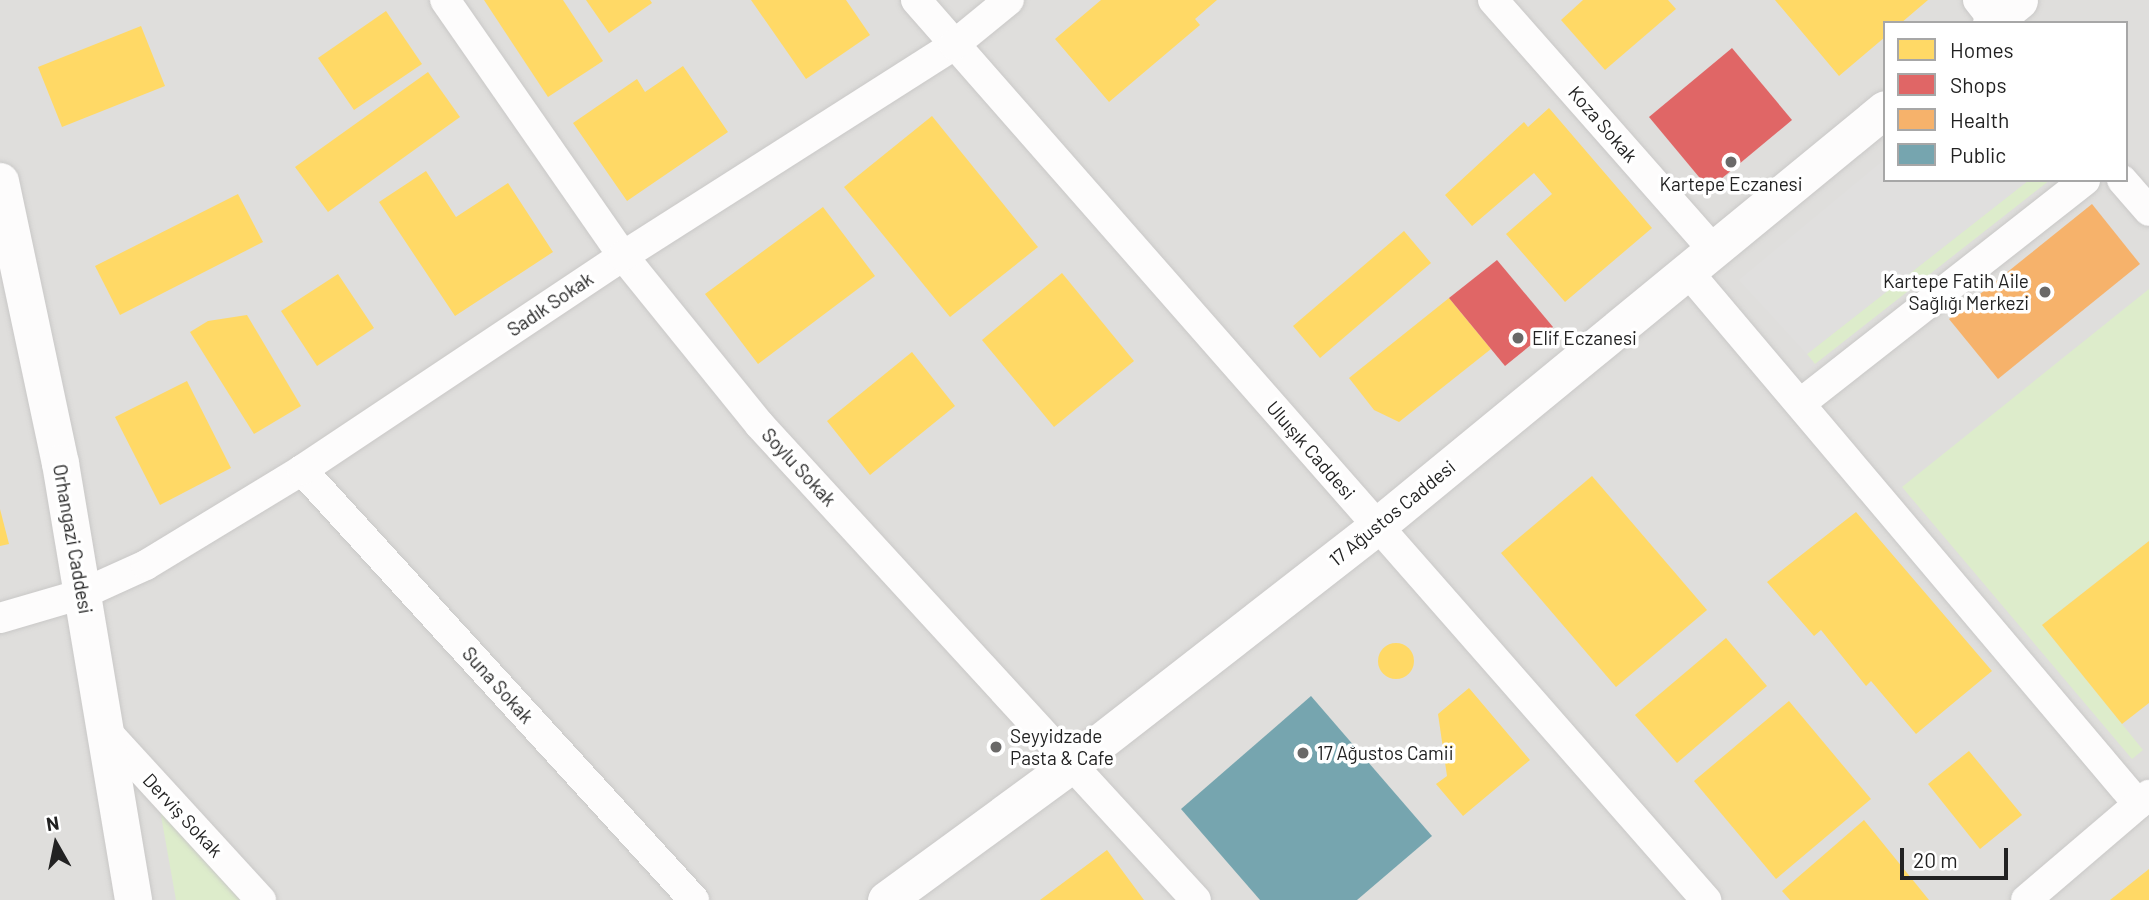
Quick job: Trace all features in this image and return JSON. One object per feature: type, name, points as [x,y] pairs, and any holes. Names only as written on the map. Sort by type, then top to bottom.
[{"type":"street","name":"Soylu Sokak","points":[[445,0],[623,256],[759,424],[1196,900]]},
{"type":"street","name":"Uluışık Caddesi","points":[[916,0],[1706,900]]},
{"type":"street","name":"Sadık Sokak","points":[[0,618],[82,594],[146,565],[302,470],[623,256],[954,45],[1009,0]]},
{"type":"street","name":"Koza Sokak","points":[[1502,3],[1700,260],[1801,403],[2144,799]]},
{"type":"street","name":"17 Ağustos Caddesi","points":[[886,900],[1073,763],[1377,526],[1883,111]]},
{"type":"street","name":"Orhangazi Caddesi","points":[[0,181],[29,302],[82,594],[133,900]]},
{"type":"street","points":[[1801,403],[2082,182]]},
{"type":"street","points":[[2124,182],[2149,212]]},
{"type":"street","name":"Suna Sokak","points":[[302,470],[694,900]]},
{"type":"street","name":"Derviş Sokak","points":[[105,730],[261,900]]},
{"type":"street","points":[[2026,900],[2144,799]]},
{"type":"shaded area","points":[[0,0],[2149,0],[2149,900],[0,900]]},
{"type":"shaded area","points":[[1883,161],[1883,182],[2026,182],[1807,354],[1739,280]]},
{"type":"green space","points":[[2026,182],[2047,182],[1815,364],[1807,354]]},
{"type":"green space","points":[[2149,289],[2149,541],[2042,625],[2143,750],[2132,759],[1902,487]]},
{"type":"green space","points":[[160,810],[240,900],[176,900]]},
{"type":"building: Homes","points":[[484,0],[563,0],[603,61],[548,97]]},
{"type":"building: Homes","points":[[586,0],[650,0],[652,3],[609,33]]},
{"type":"building: Homes","points":[[751,0],[846,0],[870,35],[806,79]]},
{"type":"building: Homes","points":[[1101,0],[1217,0],[1195,19],[1200,25],[1109,102],[1055,39]]},
{"type":"building: Homes","points":[[1583,0],[1668,0],[1676,9],[1605,70],[1561,20]]},
{"type":"building: Homes","points":[[1775,0],[1928,0],[1903,21],[1883,21],[1883,39],[1839,76]]},
{"type":"building: Homes","points":[[386,11],[422,64],[354,110],[318,58]]},
{"type":"building: Homes","points":[[141,26],[165,86],[62,127],[38,67]]},
{"type":"building: Homes","points":[[683,66],[728,132],[627,201],[573,123],[637,79],[645,92]]},
{"type":"building: Homes","points":[[428,72],[460,117],[328,212],[295,167]]},
{"type":"building: Homes","points":[[1549,108],[1652,228],[1565,302],[1506,234],[1552,194],[1534,173],[1472,226],[1445,195],[1524,122],[1528,127]]},
{"type":"building: Homes","points":[[932,116],[1038,247],[950,317],[844,187]]},
{"type":"building: Homes","points":[[426,171],[456,217],[508,183],[553,252],[455,316],[379,202]]},
{"type":"building: Homes","points":[[238,194],[263,242],[120,315],[95,266]]},
{"type":"building: Homes","points":[[823,207],[875,276],[758,364],[705,294]]},
{"type":"building: Homes","points":[[1404,231],[1431,263],[1320,358],[1293,326]]},
{"type":"building: Homes","points":[[1062,273],[1134,361],[1054,427],[982,340]]},
{"type":"building: Homes","points":[[338,274],[374,328],[317,366],[281,311]]},
{"type":"building: Homes","points":[[1449,298],[1491,349],[1399,422],[1374,410],[1349,378]]},
{"type":"building: Homes","points":[[247,315],[301,406],[254,434],[190,332],[208,321]]},
{"type":"building: Homes","points":[[912,352],[955,406],[870,475],[827,421]]},
{"type":"building: Homes","points":[[187,381],[231,468],[160,505],[115,417]]},
{"type":"building: Homes","points":[[1592,476],[1707,610],[1616,687],[1501,553]]},
{"type":"building: Homes","points":[[0,509],[9,544],[0,546]]},
{"type":"building: Homes","points":[[1856,512],[1992,671],[1916,734],[1871,681],[1866,686],[1821,630],[1814,636],[1767,582]]},
{"type":"building: Homes","points":[[2149,541],[2149,703],[2122,724],[2042,625]]},
{"type":"building: Homes","points":[[1726,638],[1767,686],[1677,763],[1635,715]]},
{"type":"building: Homes","points":[[1396,643],[1409,648],[1414,661],[1409,674],[1396,679],[1383,674],[1378,661],[1383,648]]},
{"type":"building: Homes","points":[[1469,688],[1530,760],[1463,816],[1436,784],[1447,776],[1438,714]]},
{"type":"building: Homes","points":[[1789,701],[1871,799],[1776,879],[1694,781]]},
{"type":"building: Homes","points":[[1969,751],[2022,815],[1980,849],[1928,784]]},
{"type":"building: Homes","points":[[1864,820],[1929,900],[1790,900],[1782,891]]},
{"type":"building: Homes","points":[[1107,850],[1144,900],[1040,900]]},
{"type":"building: Homes","points":[[2149,869],[2149,900],[2110,900]]},
{"type":"building: Shops","points":[[1732,48],[1792,120],[1709,189],[1649,117]]},
{"type":"building: Shops","points":[[1497,260],[1553,327],[1505,366],[1449,298]]},
{"type":"building: Health","name":"Kartepe Fatih Aile Sağlığı Merkezi","points":[[2092,204],[2140,264],[1998,379],[1949,319]]},
{"type":"building: Public","name":"17 Ağustos Camii","points":[[1311,696],[1432,836],[1357,900],[1260,900],[1181,809]]},
{"type":"place","name":"Kartepe Eczanesi","points":[[1731,162]]},
{"type":"place","name":"Kartepe Fatih Aile Sağlığı Merkezi","points":[[2045,292]]},
{"type":"place","name":"Elif Eczanesi","points":[[1518,338]]},
{"type":"place","name":"Seyyidzade Pasta & Cafe","points":[[996,747]]},
{"type":"place","name":"17 Ağustos Camii","points":[[1303,753]]}]
